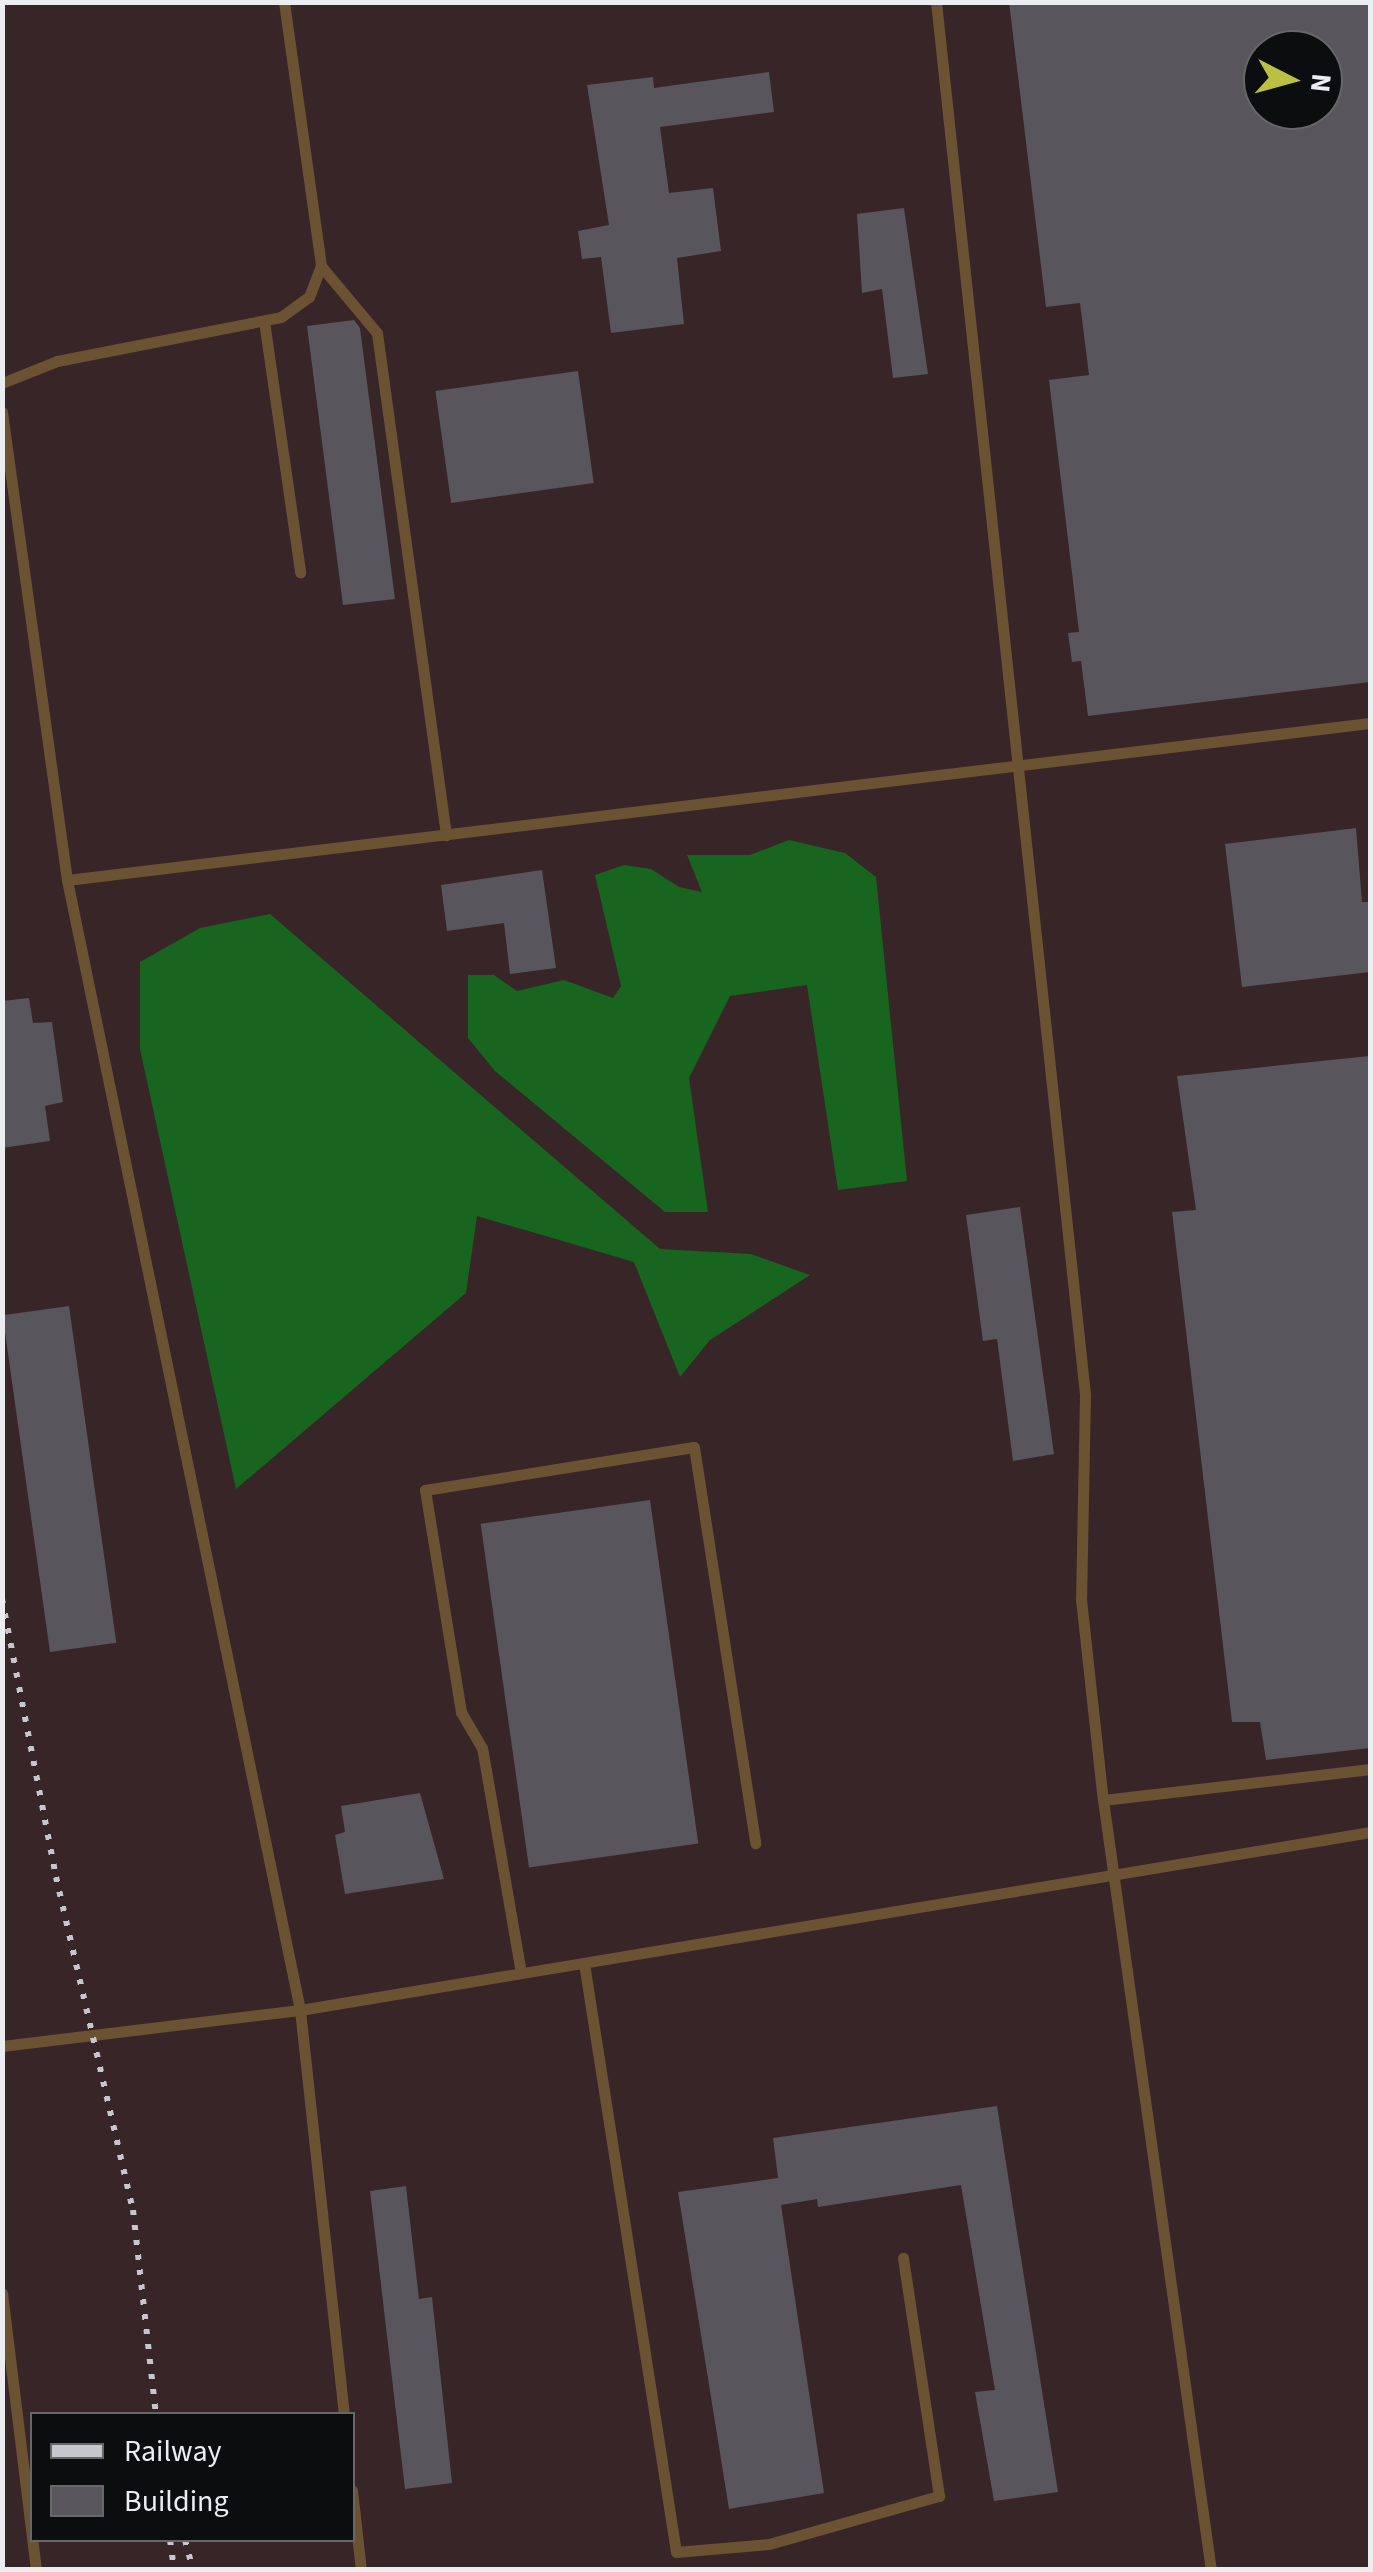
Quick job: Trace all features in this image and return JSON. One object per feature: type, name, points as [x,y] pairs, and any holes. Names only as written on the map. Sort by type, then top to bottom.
[{"type":"lane","points":[[2,383],[57,361],[281,317],[308,297],[320,266],[284,2]]},
{"type":"lane","points":[[936,2],[1085,1394],[1081,1598],[1103,1800],[1211,2570]]},
{"type":"lane","points":[[320,266],[377,334],[446,835]]},
{"type":"lane","points":[[264,320],[300,572]]},
{"type":"lane","points":[[2,412],[67,880],[300,2010],[344,2412]]},
{"type":"lane","points":[[67,880],[1370,723]]},
{"type":"lane","points":[[521,1973],[482,1748],[462,1712],[426,1490],[694,1447],[755,1843]]},
{"type":"lane","points":[[1103,1800],[1370,1769]]},
{"type":"lane","points":[[2,2046],[300,2010],[1370,1832]]},
{"type":"lane","points":[[584,1963],[676,2552],[769,2544],[939,2496],[903,2258]]},
{"type":"lane","points":[[2,2293],[30,2521]]},
{"type":"lane","points":[[355,2517],[361,2570]]},
{"type":"lane","points":[[33,2542],[36,2570]]},
{"type":"shaded area","points":[[3,3],[1370,3],[1370,2569],[3,2569]]},
{"type":"green space","points":[[789,840],[845,853],[876,877],[907,1181],[838,1190],[807,985],[730,996],[689,1078],[708,1212],[665,1212],[495,1071],[468,1038],[468,975],[494,975],[517,991],[564,980],[613,998],[621,986],[595,875],[624,865],[651,869],[679,887],[702,892],[687,855],[750,855]]},
{"type":"green space","points":[[270,914],[660,1249],[751,1254],[810,1275],[710,1340],[680,1377],[634,1262],[477,1216],[466,1293],[236,1489],[140,1049],[140,962],[200,928]]},
{"type":"building","points":[[1009,2],[1370,2],[1370,682],[1088,716],[1081,661],[1072,662],[1068,633],[1079,632],[1049,380],[1089,375],[1080,303],[1046,307]]},
{"type":"building","points":[[769,72],[774,112],[660,127],[669,193],[713,188],[721,251],[677,258],[684,324],[611,333],[601,257],[582,259],[578,231],[609,225],[587,85],[653,77],[654,88]]},
{"type":"building","points":[[904,208],[928,374],[893,378],[882,289],[862,293],[857,214]]},
{"type":"building","points":[[354,320],[360,328],[395,599],[343,605],[307,326]]},
{"type":"building","points":[[578,371],[594,483],[451,503],[435,391]]},
{"type":"building","points":[[1356,828],[1362,902],[1370,902],[1370,972],[1242,987],[1225,844]]},
{"type":"building","points":[[542,870],[556,968],[510,974],[504,923],[447,931],[441,885]]},
{"type":"building","points":[[29,998],[33,1023],[52,1022],[63,1102],[45,1106],[50,1141],[2,1148],[2,1001]]},
{"type":"building","points":[[1370,1056],[1370,1748],[1266,1760],[1260,1722],[1232,1722],[1172,1212],[1196,1210],[1177,1076]]},
{"type":"building","points":[[1020,1207],[1054,1454],[1013,1461],[997,1339],[983,1341],[966,1215]]},
{"type":"building","points":[[69,1306],[116,1643],[50,1652],[3,1315]]},
{"type":"building","points":[[650,1500],[698,1844],[529,1867],[481,1524]]},
{"type":"building","points":[[420,1793],[444,1879],[345,1894],[335,1835],[345,1832],[341,1806]]},
{"type":"building","points":[[997,2106],[1058,2492],[994,2501],[975,2392],[995,2390],[961,2185],[818,2207],[817,2199],[781,2205],[824,2493],[729,2509],[678,2192],[778,2178],[773,2138]]},
{"type":"building","points":[[406,2186],[419,2299],[432,2297],[452,2483],[405,2489],[370,2191]]},
{"type":"railway","points":[[2,1599],[56,1877],[133,2210],[156,2412]]},
{"type":"railway","points":[[170,2542],[174,2570]]},
{"type":"railway","points":[[186,2542],[193,2570]]}]
